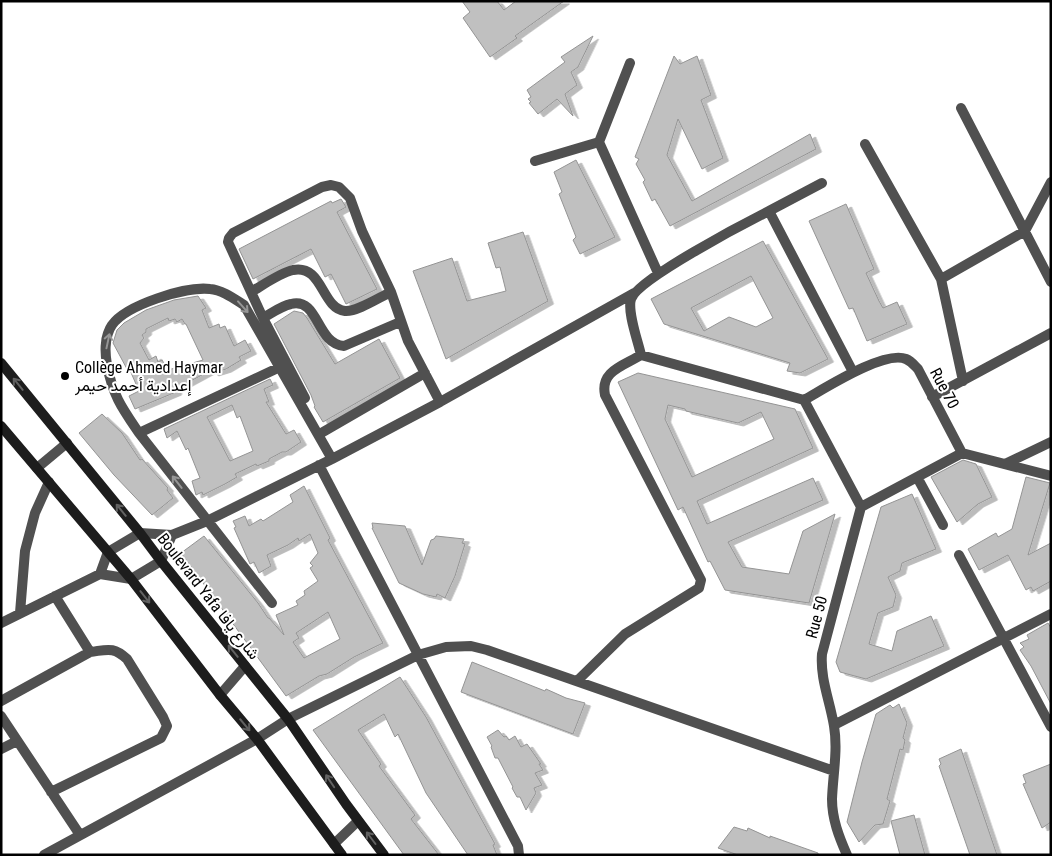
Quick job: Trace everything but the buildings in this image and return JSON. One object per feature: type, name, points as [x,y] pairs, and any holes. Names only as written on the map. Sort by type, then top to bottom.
[{"type":"street","points":[[630,63],[598,142],[658,273]]},
{"type":"street","points":[[961,108],[1051,282]]},
{"type":"street","points":[[535,161],[598,142]]},
{"type":"street","points":[[865,144],[941,279],[963,380]]},
{"type":"street","points":[[941,279],[1025,232],[1051,182]]},
{"type":"street","points":[[100,574],[108,552],[140,533],[172,535],[207,521],[334,458],[440,402],[634,293],[658,273],[822,183]]},
{"type":"street","points":[[334,458],[323,432],[263,318],[228,245],[230,235],[322,187],[331,185],[343,189],[350,198],[362,231],[392,292],[400,322],[408,341],[440,402]]},
{"type":"street","points":[[769,211],[853,372]]},
{"type":"street","points":[[251,292],[288,272],[298,270],[312,275],[335,306],[345,311],[392,292]]},
{"type":"street","points":[[272,603],[207,521],[120,404],[111,387],[106,360],[106,343],[112,325],[128,310],[172,293],[211,288],[230,295],[244,305],[334,458]]},
{"type":"street","points":[[634,293],[631,309],[641,355]]},
{"type":"street","points":[[263,318],[287,305],[301,304],[310,309],[329,340],[334,344],[344,346],[400,322]]},
{"type":"street","points":[[932,397],[1051,333]]},
{"type":"street","points":[[576,681],[625,634],[698,588],[701,580],[605,395],[606,378],[612,372],[641,355],[804,400],[861,507],[962,453],[1051,476]]},
{"type":"street","name":"Rue 70","points":[[804,400],[853,372],[891,358],[906,359],[918,369],[962,453]]},
{"type":"street","name":"Boulevard Yafa شارع يافا","points":[[1,363],[140,533],[288,719],[358,821],[384,855]]},
{"type":"street","points":[[140,433],[280,367]]},
{"type":"street","points":[[323,432],[424,373]]},
{"type":"street","points":[[1,426],[131,579],[220,695],[257,739],[342,855]]},
{"type":"street","points":[[1005,464],[1051,442]]},
{"type":"street","points":[[37,468],[67,443]]},
{"type":"street","points":[[319,465],[518,846],[519,855]]},
{"type":"street","points":[[917,478],[943,526]]},
{"type":"street","points":[[20,613],[25,551],[35,513],[49,482]]},
{"type":"street","name":"Rue 50","points":[[847,855],[839,837],[832,801],[836,748],[834,725],[823,684],[821,668],[822,654],[861,507]]},
{"type":"street","points":[[1,623],[100,574],[131,579],[161,561],[172,535]]},
{"type":"street","points":[[959,555],[1051,727]]},
{"type":"street","points":[[55,596],[90,652]]},
{"type":"street","points":[[834,725],[1051,614]]},
{"type":"street","points":[[44,855],[257,739],[288,719],[418,655],[446,647],[471,646],[834,771]]},
{"type":"street","points":[[1,701],[90,652],[111,649],[127,658],[164,717],[167,726],[161,738],[52,792]]},
{"type":"street","points":[[220,695],[245,666]]},
{"type":"street","points":[[1,716],[80,835]]},
{"type":"street","points":[[1,749],[16,741]]},
{"type":"street","points":[[334,844],[358,821]]},
{"type":"place","name":"Collège Ahmed Haymar إعدادية أحمد حيمر","points":[[65,376]]}]
